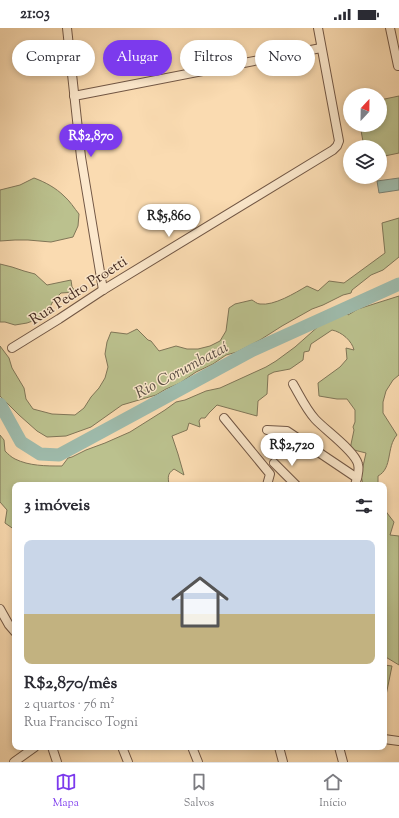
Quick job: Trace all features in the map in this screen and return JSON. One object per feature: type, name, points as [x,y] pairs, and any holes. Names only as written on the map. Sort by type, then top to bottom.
[{"type":"street","points":[[67,28],[81,157],[103,290]]},
{"type":"street","points":[[74,96],[321,48],[318,28]]},
{"type":"street","points":[[390,28],[398,66]]},
{"type":"street","name":"Rua Pedro Proetti","points":[[12,348],[103,290],[333,150],[337,146],[339,140],[321,48]]},
{"type":"street","points":[[267,430],[287,431],[356,482],[359,464],[349,450],[314,418],[293,384]]},
{"type":"street","points":[[224,418],[270,474],[268,482]]},
{"type":"street","points":[[274,463],[293,482]]},
{"type":"street","points":[[0,609],[12,628]]},
{"type":"street","points":[[387,739],[399,741]]},
{"type":"street","points":[[14,762],[31,750]]},
{"type":"street","points":[[53,750],[57,762]]},
{"type":"street","points":[[123,750],[128,762]]},
{"type":"street","points":[[193,750],[198,762]]},
{"type":"street","points":[[280,750],[283,762]]},
{"type":"street","points":[[340,750],[343,762]]},
{"type":"green space","points":[[399,96],[399,153],[387,156],[387,140],[363,140],[361,132],[387,132],[387,99]]},
{"type":"green space","points":[[34,178],[57,190],[68,200],[79,214],[78,226],[73,237],[51,242],[28,240],[0,241],[0,190],[20,185]]},
{"type":"green space","points":[[399,218],[399,257],[383,270],[371,275],[352,290],[351,293],[312,309],[260,340],[237,352],[226,355],[180,383],[156,395],[122,405],[91,427],[66,436],[47,437],[37,431],[0,396],[0,346],[9,358],[12,368],[24,388],[26,399],[33,409],[52,414],[75,415],[84,408],[105,378],[108,367],[105,354],[107,342],[111,332],[127,334],[137,329],[151,341],[159,351],[176,346],[187,349],[198,349],[210,346],[220,341],[226,331],[229,308],[235,304],[252,300],[259,304],[272,303],[307,286],[318,291],[329,281],[344,283],[385,253],[382,223]]},
{"type":"green space","points":[[0,264],[35,274],[47,285],[71,280],[72,287],[76,292],[61,293],[53,301],[48,311],[38,319],[15,325],[0,322]]},
{"type":"green space","points":[[399,296],[399,375],[393,380],[386,391],[383,402],[383,413],[397,435],[392,445],[386,468],[378,476],[378,482],[362,482],[361,475],[366,453],[350,449],[354,430],[355,410],[347,399],[319,396],[318,383],[340,367],[347,359],[346,348],[354,350],[346,337],[332,330],[311,344],[309,351],[304,352],[303,360],[290,369],[274,372],[268,375],[267,394],[258,401],[257,416],[217,405],[205,418],[201,418],[199,421],[200,427],[189,423],[187,430],[172,436],[184,475],[174,469],[168,476],[168,482],[12,482],[12,528],[5,523],[7,510],[0,502],[0,435],[4,440],[5,451],[15,459],[44,466],[62,466],[68,458],[130,432],[176,402],[185,400],[206,391],[220,388],[266,367],[295,347],[321,324],[332,320],[347,311],[348,315],[358,309]]},
{"type":"green space","points":[[387,513],[394,522],[390,535],[399,536],[399,665],[387,658]]},
{"type":"green space","points":[[387,665],[392,666],[387,690]]},
{"type":"shaded area","points":[[399,178],[399,190],[379,193],[378,184],[387,184],[387,180]]},
{"type":"waterway","name":"Rio Corumbataí","points":[[0,404],[21,442],[40,454],[59,455],[253,350],[399,284]]}]
